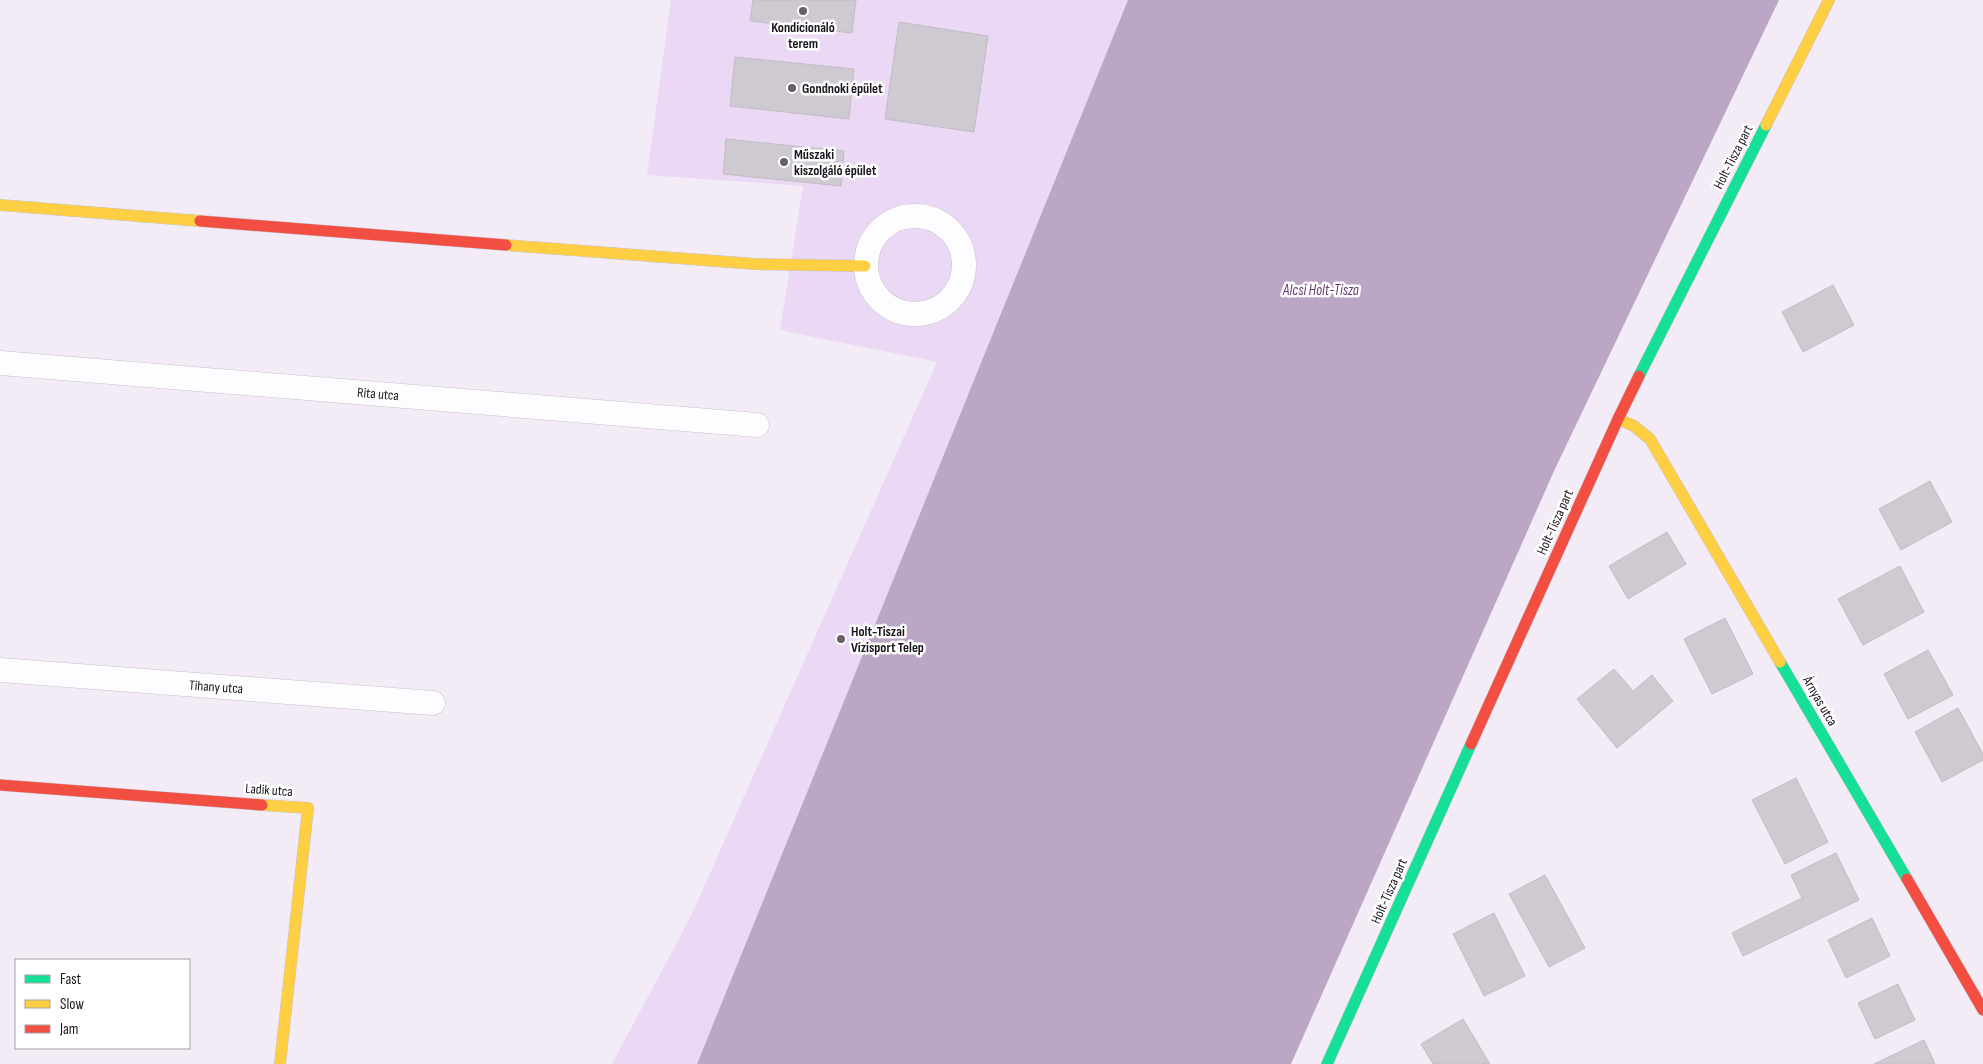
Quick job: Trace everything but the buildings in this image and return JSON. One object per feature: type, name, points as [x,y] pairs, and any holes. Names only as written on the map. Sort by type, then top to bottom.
[{"type":"street","name":"Holt-Tisza part","points":[[1327,1064],[1618,419],[1829,0]]},
{"type":"street","points":[[0,205],[755,264],[865,266]]},
{"type":"street","points":[[917,215],[933,219],[949,229],[960,245],[965,261],[963,277],[958,292],[944,306],[928,314],[904,314],[882,304],[869,287],[865,266],[867,250],[879,230],[892,221],[917,215]]},
{"type":"street","name":"Rita utca","points":[[0,363],[757,425]]},
{"type":"street","name":"Árnyas utca","points":[[1618,419],[1634,426],[1650,439],[1983,1010]]},
{"type":"street","name":"Tihany utca","points":[[0,670],[433,703]]},
{"type":"street","name":"Ladik utca","points":[[0,785],[308,808],[280,1064]]},
{"type":"shaded area","name":"Holt-Tiszai Vízisport Telep","points":[[671,0],[1128,0],[697,1064],[612,1064],[691,916],[937,362],[780,330],[803,186],[647,175]]},
{"type":"water","name":"Alcsi Holt-Tisza","points":[[1128,0],[1779,0],[1554,471],[1291,1064],[697,1064]]},
{"type":"traffic: fast","points":[[1639,376],[1766,125]]},
{"type":"traffic: fast","points":[[1780,662],[1907,879]]},
{"type":"traffic: fast","points":[[1327,1064],[1471,744]]},
{"type":"traffic: slow","points":[[1766,125],[1829,0]]},
{"type":"traffic: slow","points":[[0,205],[200,221]]},
{"type":"traffic: slow","points":[[506,245],[755,264],[865,266]]},
{"type":"traffic: slow","points":[[1618,419],[1634,426],[1650,439],[1780,662]]},
{"type":"traffic: slow","points":[[262,805],[308,808],[280,1064]]},
{"type":"traffic: jam","points":[[200,221],[506,245]]},
{"type":"traffic: jam","points":[[1471,744],[1639,376]]},
{"type":"traffic: jam","points":[[0,785],[262,805]]},
{"type":"traffic: jam","points":[[1907,879],[1983,1010]]},
{"type":"place","name":"Kondícionáló terem","points":[[803,11]]},
{"type":"place","name":"Gondnoki épület","points":[[792,88]]},
{"type":"place","name":"Műszaki kiszolgáló épület","points":[[784,162]]},
{"type":"place","name":"Holt-Tiszai Vízisport Telep","points":[[841,639]]}]
